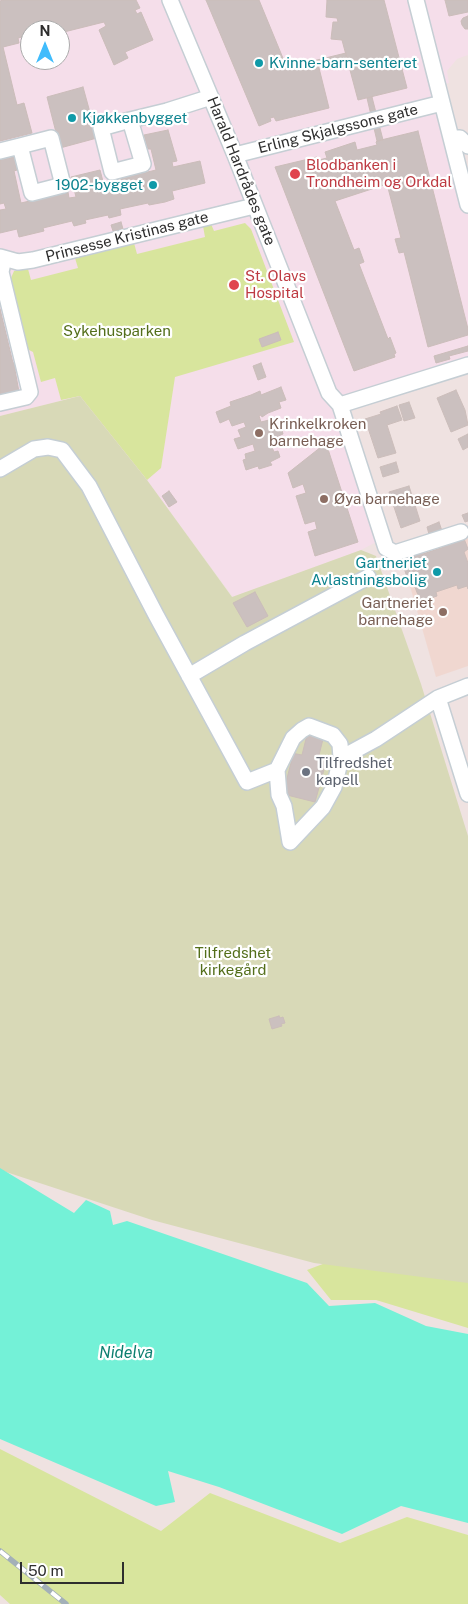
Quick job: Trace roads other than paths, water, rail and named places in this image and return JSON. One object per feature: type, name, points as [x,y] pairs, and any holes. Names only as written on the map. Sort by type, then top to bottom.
[{"type":"street","name":"Harald Hardrådes gate","points":[[170,0],[235,155],[329,393],[340,405],[386,548],[395,553],[461,532]]},
{"type":"street","points":[[416,0],[468,205]]},
{"type":"street","points":[[130,120],[211,97]]},
{"type":"street","name":"Erling Skjalgssons gate","points":[[235,155],[442,103]]},
{"type":"street","points":[[451,138],[460,138],[468,146]]},
{"type":"street","points":[[0,151],[20,146]]},
{"type":"street","name":"Prinsesse Kristinas gate","points":[[2,258],[18,262],[33,260],[254,206]]},
{"type":"street","points":[[0,403],[26,397],[30,392],[1,272],[2,258]]},
{"type":"street","points":[[340,405],[468,367]]},
{"type":"street","points":[[0,469],[34,449],[48,447],[62,450],[89,486],[247,782],[277,770]]},
{"type":"street","points":[[189,676],[245,643],[368,577]]},
{"type":"street","points":[[341,758],[376,739],[438,698],[468,686]]},
{"type":"street","points":[[438,698],[468,794]]},
{"type":"street","points":[[309,726],[333,735],[340,744],[341,758],[334,787],[323,807],[290,842],[284,806],[279,795],[277,770],[293,738],[309,726]]},
{"type":"water","name":"Nidelva","points":[[0,1168],[74,1213],[86,1200],[110,1211],[113,1225],[127,1221],[307,1283],[329,1306],[375,1303],[426,1326],[468,1334],[468,1523],[401,1506],[342,1534],[219,1487],[168,1471],[175,1502],[156,1506],[0,1439]]},
{"type":"railway","points":[[0,1551],[66,1604]]},
{"type":"place","name":"Kvinne-barn-senteret","points":[[259,63]]},
{"type":"place","name":"Kjøkkenbygget","points":[[72,118]]},
{"type":"place","name":"Blodbanken i Trondheim og Orkdal","points":[[295,174]]},
{"type":"place","name":"1902-bygget","points":[[153,185]]},
{"type":"place","name":"St. Olavs Hospital","points":[[234,285]]},
{"type":"place","name":"Krinkelkroken barnehage","points":[[259,433]]},
{"type":"place","name":"Øya barnehage","points":[[324,499]]},
{"type":"place","name":"Gartneriet Avlastningsbolig","points":[[437,572]]},
{"type":"place","name":"Gartneriet barnehage","points":[[443,612]]},
{"type":"place","name":"Tilfredshet kapell","points":[[306,772]]},
{"type":"park label","name":"Sykehusparken","points":[[117,331]]},
{"type":"park label","name":"Tilfredshet kirkegård","points":[[233,962]]}]
